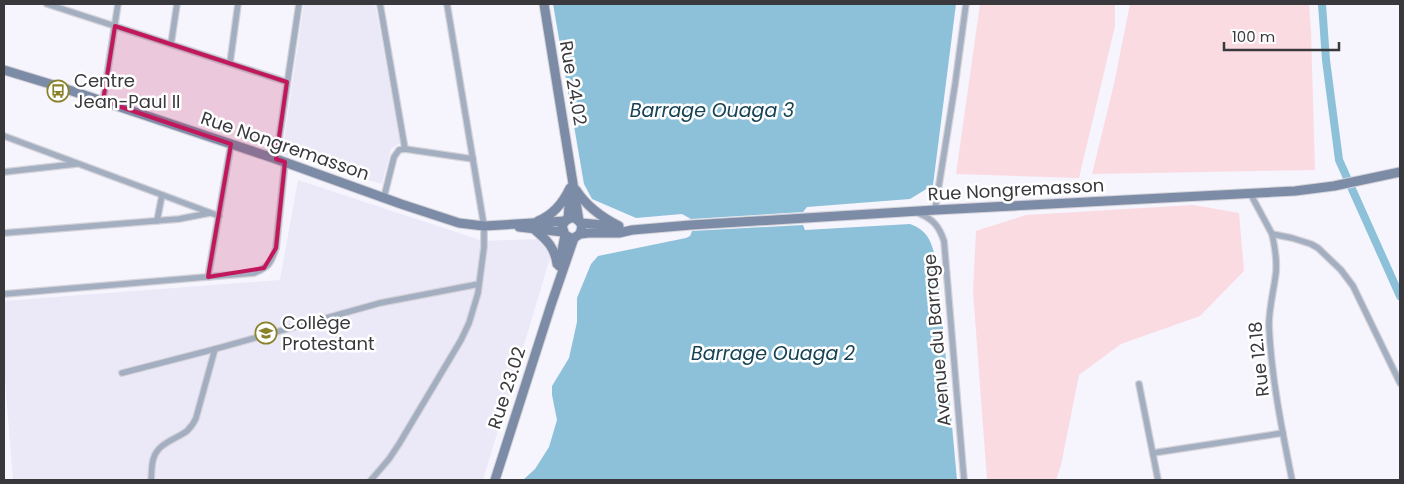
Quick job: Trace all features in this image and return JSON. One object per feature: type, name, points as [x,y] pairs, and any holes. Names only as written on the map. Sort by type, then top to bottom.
[{"type":"street","points":[[47,4],[287,82]]},
{"type":"street","points":[[103,102],[118,4]]},
{"type":"street","points":[[171,44],[178,4]]},
{"type":"street","points":[[230,63],[238,4]]},
{"type":"street","points":[[4,294],[254,273],[272,261],[276,248],[280,161],[287,82],[299,4]]},
{"type":"street","points":[[380,4],[404,149]]},
{"type":"street","points":[[371,480],[399,444],[461,340],[478,293],[484,247],[484,226],[447,4]]},
{"type":"street","name":"Rue 24.02","points":[[544,4],[571,168],[572,188],[580,222]]},
{"type":"street","points":[[935,210],[956,85],[966,4]]},
{"type":"street","name":"Rue Nongremasson","points":[[4,70],[231,144],[459,223],[484,226],[535,226],[571,235],[935,210],[1294,191],[1334,186],[1400,172]]},
{"type":"street","points":[[4,136],[219,216]]},
{"type":"street","points":[[208,277],[231,144]]},
{"type":"street","points":[[384,197],[394,157],[397,152],[404,149],[473,159]]},
{"type":"street","points":[[4,172],[79,164]]},
{"type":"street","points":[[556,276],[557,263],[552,247],[535,226],[558,208],[572,188],[591,209],[619,226]]},
{"type":"street","name":"Rue 24.02","points":[[566,220],[572,188]]},
{"type":"street","name":"Rue 12.18","points":[[1250,193],[1272,234],[1276,252],[1269,325],[1283,433],[1292,480]]},
{"type":"street","points":[[157,221],[162,195]]},
{"type":"street","name":"Avenue du Barrage","points":[[914,212],[928,217],[935,222],[944,241],[964,480]]},
{"type":"street","points":[[4,233],[179,219],[210,213]]},
{"type":"street","points":[[573,217],[580,222],[582,229],[571,235],[562,226],[566,220],[573,217]]},
{"type":"street","name":"Rue Nongremasson","points":[[535,226],[566,220]]},
{"type":"street","name":"Rue Nongremasson","points":[[580,222],[619,226],[632,230]]},
{"type":"street","points":[[1272,234],[1292,238],[1318,248],[1341,270],[1353,286],[1400,383]]},
{"type":"street","name":"Rue 23.02","points":[[551,305],[556,276],[571,235]]},
{"type":"street","name":"Rue 23.02","points":[[495,480],[551,305],[571,235]]},
{"type":"street","points":[[122,373],[215,349],[380,302],[479,284]]},
{"type":"street","points":[[151,480],[156,452],[163,445],[188,430],[196,418],[215,349]]},
{"type":"street","points":[[1139,384],[1158,480]]},
{"type":"street","points":[[1153,453],[1283,433]]},
{"type":"street","points":[[378,473],[383,480]]},
{"type":"highlighted area","points":[[115,26],[287,82],[276,159],[285,162],[276,248],[264,268],[208,277],[231,144],[103,101]]},
{"type":"shaded area","points":[[304,4],[375,4],[400,143],[391,149],[382,184],[282,154]]},
{"type":"shaded area","points":[[980,4],[1115,4],[1115,26],[1079,178],[956,174]]},
{"type":"shaded area","points":[[1130,4],[1309,4],[1315,170],[1092,174],[1114,84]]},
{"type":"shaded area","name":"Collège Protestant","points":[[298,180],[483,241],[537,239],[551,255],[483,480],[13,480],[4,365],[4,301],[280,280]]},
{"type":"shaded area","points":[[1193,205],[1239,213],[1244,271],[1200,316],[1121,344],[1079,375],[1061,465],[1056,480],[987,480],[973,291],[976,231],[1026,215]]},
{"type":"water","name":"Barrage Ouaga 3","points":[[553,4],[956,4],[933,185],[910,199],[807,207],[803,212],[691,219],[682,214],[636,218],[592,199],[584,184]]},
{"type":"water","name":"Barrage Ouaga 2","points":[[910,224],[917,227],[929,239],[937,263],[957,480],[523,480],[535,469],[549,447],[557,420],[552,386],[569,358],[577,322],[577,298],[591,264],[598,256],[686,238],[690,236],[692,231],[803,225],[805,230]]},
{"type":"waterway","points":[[1322,4],[1326,60],[1339,160],[1400,296]]},
{"type":"place","name":"Centre Jean-Paul II","points":[[58,91]]},
{"type":"place","name":"Collège Protestant","points":[[266,333]]}]
